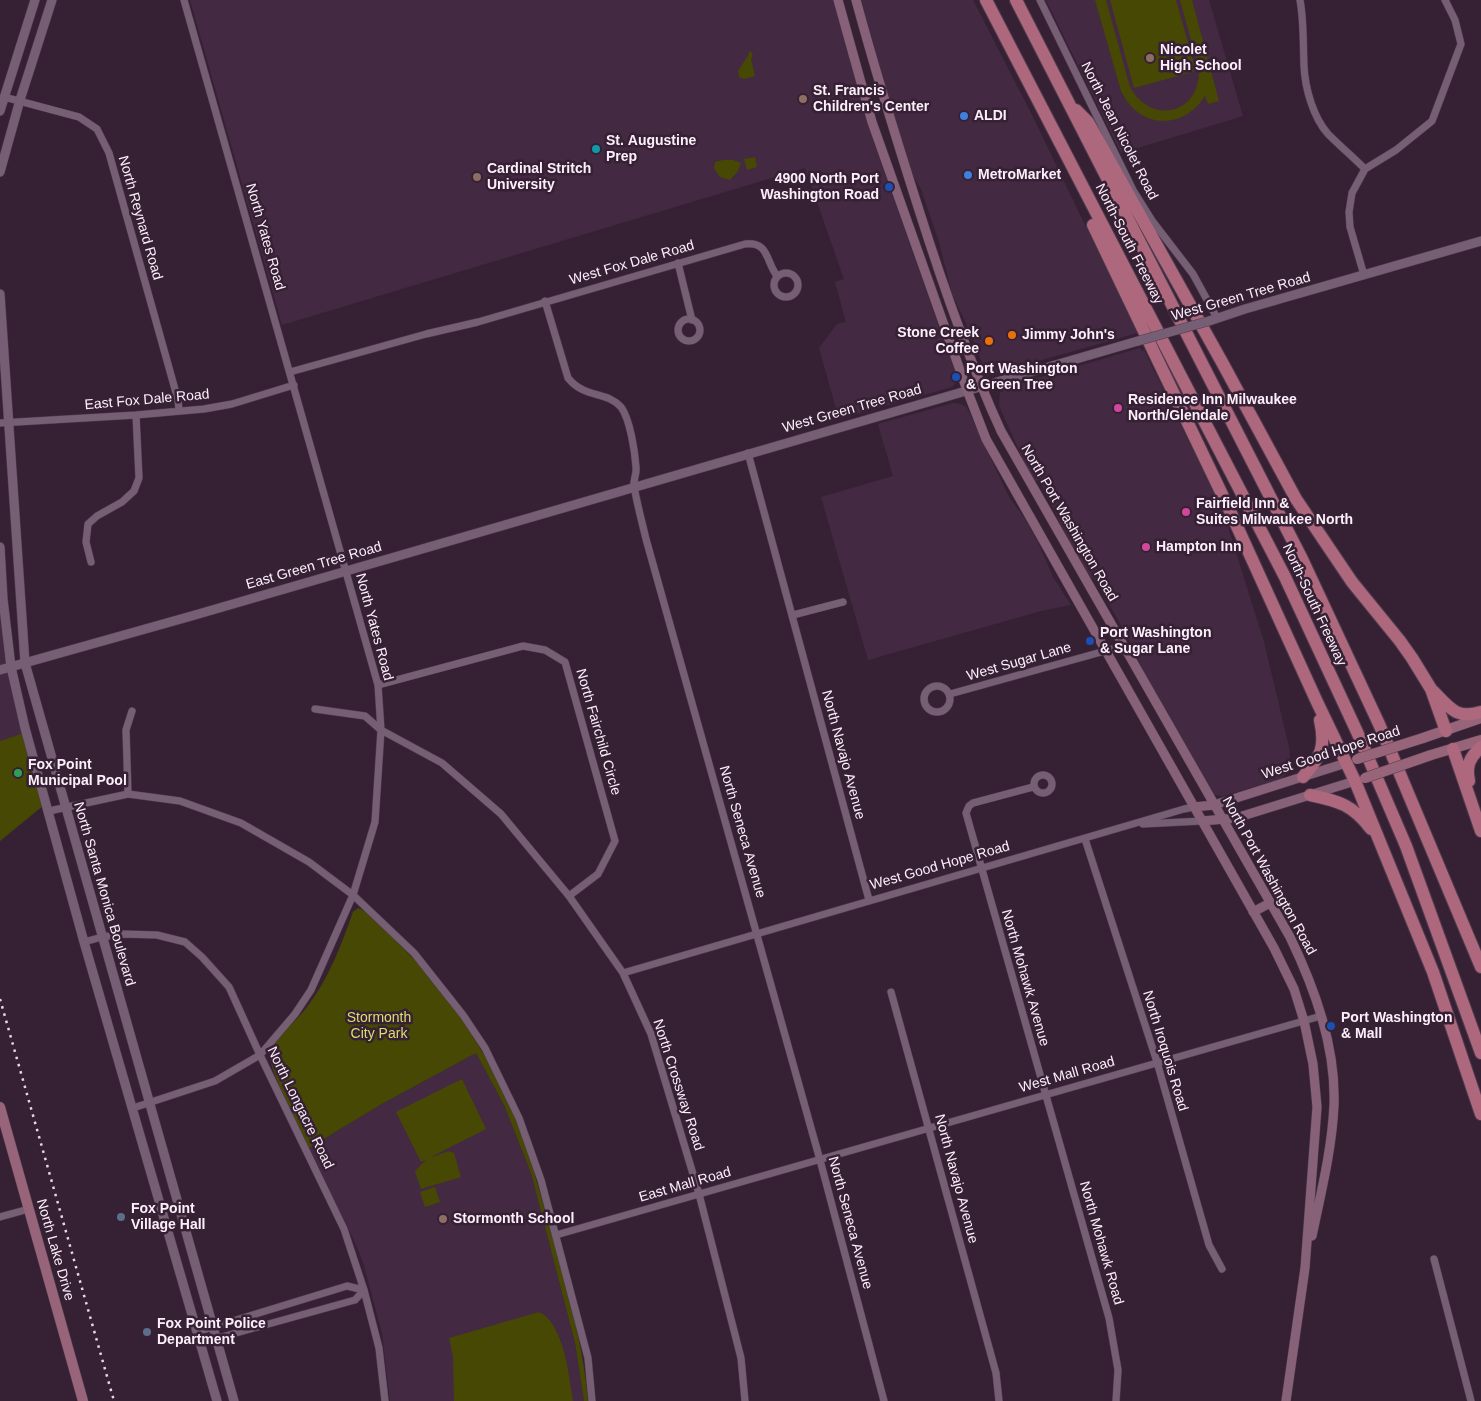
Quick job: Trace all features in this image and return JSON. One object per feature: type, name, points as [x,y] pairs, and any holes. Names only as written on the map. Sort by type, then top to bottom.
[{"type":"highway","name":"North-South Freeway","points":[[986,0],[1285,577],[1358,734],[1406,846],[1481,1053]]},
{"type":"highway","name":"North-South Freeway","points":[[1016,0],[1306,568],[1380,724],[1481,967]]},
{"type":"highway","points":[[1067,101],[1088,122],[1302,510],[1352,582],[1400,641],[1431,689],[1450,709],[1460,715],[1473,715],[1481,712]]},
{"type":"highway","points":[[1062,146],[1074,185],[1226,502],[1317,702],[1352,761],[1360,779],[1379,839],[1433,972],[1481,1114]]},
{"type":"highway","points":[[1431,689],[1446,731]]},
{"type":"highway","points":[[1303,777],[1318,760],[1323,736],[1317,702]]},
{"type":"highway","points":[[1472,801],[1467,771],[1468,762],[1481,747]]},
{"type":"highway","points":[[1453,748],[1481,831]]},
{"type":"highway","points":[[1310,795],[1344,803],[1354,809],[1379,839]]},
{"type":"main road","name":"North Port Washington Road","points":[[838,0],[872,122],[986,440],[1274,948],[1294,989],[1314,1064],[1317,1107],[1305,1268]]},
{"type":"main road","name":"North Port Washington Road","points":[[856,0],[894,134],[949,301],[981,386],[1001,432],[1270,903],[1302,962],[1315,995],[1332,1067],[1334,1104],[1330,1142],[1305,1268],[1286,1401]]},
{"type":"main road","points":[[986,440],[1001,432]]},
{"type":"main road","points":[[1075,598],[1092,591]]},
{"type":"main road","name":"West Good Hope Road","points":[[1194,808],[1214,805],[1446,731],[1481,718]]},
{"type":"main road","points":[[1446,731],[1453,748]]},
{"type":"main road","name":"West Good Hope Road","points":[[1202,821],[1222,820],[1247,814],[1481,740]]},
{"type":"main road","points":[[1234,878],[1250,869]]},
{"type":"main road","points":[[1253,912],[1270,903]]},
{"type":"main road","name":"North Lake Drive","points":[[0,1107],[83,1401]]},
{"type":"street","points":[[0,111],[35,0]]},
{"type":"street","points":[[0,172],[20,100],[52,0]]},
{"type":"street","name":"North Yates Road","points":[[133,1108],[215,1081],[260,1055],[295,1014],[310,990],[353,895],[375,822],[381,730],[378,686],[184,0]]},
{"type":"street","name":"North Jean Nicolet Road","points":[[1040,0],[1133,190],[1153,222],[1193,274],[1213,319]]},
{"type":"street","points":[[1300,0],[1303,15],[1304,67],[1308,93],[1319,121],[1327,133],[1365,168]]},
{"type":"street","points":[[1364,275],[1350,227],[1349,212],[1352,193],[1365,168],[1396,150],[1432,121],[1461,44],[1455,20],[1445,0]]},
{"type":"street","name":"North Reynard Road","points":[[4,97],[79,117],[96,129],[108,153],[178,400],[179,410]]},
{"type":"street","name":"West Green Tree Road","points":[[634,486],[1481,241]]},
{"type":"street","name":"West Fox Dale Road","points":[[290,372],[426,334],[478,322],[745,244],[760,246],[777,276]]},
{"type":"street","points":[[678,263],[692,320]]},
{"type":"street","name":"North Santa Monica Boulevard","points":[[0,294],[4,422],[25,663],[233,1398]]},
{"type":"street","name":"North Seneca Avenue","points":[[545,301],[568,378],[580,389],[610,399],[616,403],[628,420],[636,466],[634,486],[646,539],[758,934],[884,1401]]},
{"type":"street","name":"East Fox Dale Road","points":[[4,422],[136,415],[204,409],[232,404],[294,385]]},
{"type":"street","points":[[91,562],[86,542],[88,524],[97,516],[122,502],[134,491],[139,478],[136,415]]},
{"type":"street","name":"North Navajo Avenue","points":[[748,454],[870,900]]},
{"type":"street","name":"East Green Tree Road","points":[[0,670],[634,486]]},
{"type":"street","points":[[0,547],[3,599],[11,667],[25,728],[84,942],[217,1401],[233,1398]]},
{"type":"street","points":[[793,615],[843,602]]},
{"type":"street","name":"North Fairchild Circle","points":[[378,686],[523,646],[545,650],[565,662],[615,841],[598,874],[569,896]]},
{"type":"street","name":"West Sugar Lane","points":[[950,694],[1123,646]]},
{"type":"street","name":"North Crossway Road","points":[[316,709],[365,716],[381,730],[442,763],[501,814],[569,896],[623,973],[651,1034],[699,1194],[741,1358],[745,1401]]},
{"type":"street","points":[[128,794],[126,730],[132,711]]},
{"type":"street","points":[[25,728],[42,722]]},
{"type":"street","name":"North Mohawk Avenue","points":[[1034,786],[973,803],[966,809],[980,869],[1045,1095]]},
{"type":"street","points":[[48,811],[128,794],[180,801],[240,822],[309,862],[353,895],[414,953],[463,1015],[485,1048],[519,1118],[541,1180],[588,1358],[592,1401]]},
{"type":"street","name":"West Good Hope Road","points":[[623,973],[1184,809],[1194,808]]},
{"type":"street","name":"West Good Hope Road","points":[[1130,825],[1202,821]]},
{"type":"street","name":"North Iroquois Road","points":[[1085,839],[1157,1062],[1209,1245],[1222,1269]]},
{"type":"street","name":"North Longacre Road","points":[[84,942],[123,934],[157,935],[185,942],[202,957],[229,987],[344,1229],[364,1290],[379,1348],[385,1401]]},
{"type":"street","name":"North Navajo Avenue","points":[[891,992],[996,1373],[999,1401]]},
{"type":"street","name":"West Mall Road","points":[[820,1160],[1321,1016]]},
{"type":"street","points":[[113,1040],[130,1036]]},
{"type":"street","name":"North Mohawk Road","points":[[1045,1095],[1109,1318],[1118,1370],[1116,1401]]},
{"type":"street","name":"East Mall Road","points":[[556,1234],[820,1160]]},
{"type":"street","points":[[0,1217],[29,1209]]},
{"type":"street","points":[[1434,1259],[1471,1401]]},
{"type":"street","points":[[178,1266],[194,1263]]},
{"type":"street","points":[[197,1332],[347,1286],[364,1290],[355,1300],[200,1344]]},
{"type":"street","points":[[187,1297],[203,1293]]},
{"type":"shaded area","name":"Cardinal Stritch University","points":[[190,0],[833,0],[871,135],[957,381],[952,387],[839,419],[819,348],[837,324],[846,322],[835,282],[844,279],[805,168],[282,325]]},
{"type":"shaded area","points":[[861,0],[973,0],[1033,117],[1137,333],[993,374],[986,373],[952,294],[939,242],[921,189],[913,176],[894,117]]},
{"type":"shaded area","name":"Nicolet High School","points":[[1046,0],[1209,0],[1243,116],[1121,153]]},
{"type":"shaded area","points":[[1140,348],[1142,351],[1144,350],[1224,514],[1264,642],[1289,747],[1289,766],[1287,773],[1281,779],[1223,796],[1211,792],[1152,688],[1125,632],[1095,580],[1089,576],[1074,551],[1041,483],[1033,478],[999,406],[1000,393],[1010,386]]},
{"type":"shaded area","points":[[953,403],[961,404],[967,408],[1009,497],[1025,519],[1037,540],[1053,577],[1071,605],[1041,611],[868,660],[821,497],[893,476],[878,424]]},
{"type":"shaded area","points":[[0,547],[3,599],[26,733],[0,741]]},
{"type":"shaded area","name":"Stormonth School","points":[[476,1053],[504,1105],[531,1173],[575,1343],[584,1401],[390,1401],[382,1333],[363,1262],[309,1148],[380,1105]]},
{"type":"green space","points":[[1095,0],[1106,0],[1130,87],[1139,99],[1150,107],[1173,110],[1184,105],[1192,96],[1197,84],[1199,69],[1180,0],[1192,0],[1219,101],[1208,104],[1205,96],[1196,107],[1174,120],[1150,119],[1139,113],[1129,104],[1121,91]]},
{"type":"green space","points":[[1110,0],[1176,0],[1196,71],[1134,88]]},
{"type":"green space","points":[[751,51],[755,76],[744,79],[739,77],[738,71]]},
{"type":"green space","points":[[755,157],[757,167],[747,170],[744,159]]},
{"type":"green space","points":[[733,160],[741,163],[738,171],[730,180],[720,177],[714,168],[715,162]]},
{"type":"green space","name":"Fox Point Municipal Pool","points":[[24,733],[44,805],[0,841],[0,741]]},
{"type":"green space","name":"Stormonth City Park","points":[[358,908],[382,925],[437,986],[481,1049],[505,1095],[527,1151],[557,1253],[580,1345],[588,1401],[584,1401],[575,1343],[531,1173],[504,1105],[476,1053],[380,1105],[309,1148],[292,1114],[274,1071],[269,1051],[277,1039],[303,1012],[322,985],[334,961],[353,912]]},
{"type":"green space","points":[[462,1079],[486,1129],[429,1158],[449,1151],[454,1153],[461,1177],[421,1189],[415,1171],[426,1160],[421,1162],[396,1112]]},
{"type":"green space","points":[[435,1187],[440,1202],[425,1207],[420,1192]]},
{"type":"green space","points":[[539,1312],[554,1327],[560,1339],[567,1365],[573,1401],[454,1401],[453,1356],[449,1338]]},
{"type":"railway","points":[[0,999],[114,1401]]},
{"type":"place","name":"Nicolet High School","points":[[1150,58]]},
{"type":"place","name":"St. Francis Children's Center","points":[[803,99]]},
{"type":"place","name":"ALDI","points":[[964,116]]},
{"type":"place","name":"St. Augustine Prep","points":[[596,149]]},
{"type":"place","name":"MetroMarket","points":[[968,175]]},
{"type":"place","name":"Cardinal Stritch University","points":[[477,177]]},
{"type":"place","name":"4900 North Port Washington Road","points":[[889,187]]},
{"type":"place","name":"Jimmy John's","points":[[1012,335]]},
{"type":"place","name":"Stone Creek Coffee","points":[[989,341]]},
{"type":"place","name":"Port Washington & Green Tree","points":[[956,377]]},
{"type":"place","name":"Residence Inn Milwaukee North/Glendale","points":[[1118,408]]},
{"type":"place","name":"Fairfield Inn & Suites Milwaukee North","points":[[1186,512]]},
{"type":"place","name":"Hampton Inn","points":[[1146,547]]},
{"type":"place","name":"Port Washington & Sugar Lane","points":[[1090,641]]},
{"type":"place","name":"Fox Point Municipal Pool","points":[[18,773]]},
{"type":"place","name":"Port Washington & Mall","points":[[1331,1026]]},
{"type":"place","name":"Fox Point Village Hall","points":[[121,1217]]},
{"type":"place","name":"Stormonth School","points":[[443,1219]]},
{"type":"place","name":"Fox Point Police Department","points":[[147,1332]]}]
